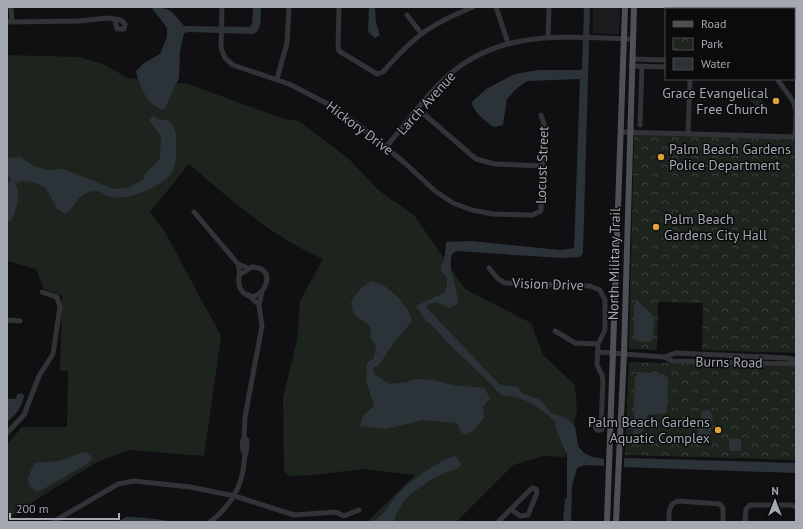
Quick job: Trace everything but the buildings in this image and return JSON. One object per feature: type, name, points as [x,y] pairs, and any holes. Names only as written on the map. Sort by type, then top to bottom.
[{"type":"main road","name":"North Military Trail","points":[[607,522],[625,7]]},
{"type":"main road","name":"North Military Trail","points":[[616,522],[624,353],[631,62],[634,7]]},
{"type":"street","points":[[11,7],[10,21],[72,22],[107,18],[115,20]]},
{"type":"street","name":"Hickory Drive","points":[[222,7],[222,51],[229,62],[238,67],[277,79],[303,90],[330,105],[386,148],[436,191],[462,207],[492,214],[537,214]]},
{"type":"street","points":[[277,79],[287,43],[289,7]]},
{"type":"street","points":[[339,7],[339,51],[375,74],[383,72],[421,33],[441,20],[473,7]]},
{"type":"street","points":[[496,7],[508,43]]},
{"type":"street","points":[[548,7],[548,37]]},
{"type":"street","points":[[407,15],[421,33]]},
{"type":"street","name":"Larch Avenue","points":[[386,148],[440,83],[456,70],[485,51],[508,43],[548,37],[632,40]]},
{"type":"street","points":[[631,62],[665,60]]},
{"type":"street","points":[[631,62],[642,66],[665,67]]},
{"type":"street","points":[[640,125],[642,66]]},
{"type":"street","points":[[688,134],[690,80]]},
{"type":"street","points":[[778,80],[793,101],[796,111]]},
{"type":"street","points":[[418,109],[476,158],[495,164],[543,166]]},
{"type":"street","points":[[621,132],[796,137],[796,114]]},
{"type":"street","name":"Locust Street","points":[[537,214],[542,208],[544,124],[542,115]]},
{"type":"street","points":[[194,212],[238,264],[241,274]]},
{"type":"street","points":[[210,522],[220,514],[235,496],[241,481],[245,455],[242,451],[242,441],[244,438],[245,417],[249,389],[262,326],[259,305],[262,292],[267,284],[266,275],[258,268],[248,268],[238,264]]},
{"type":"street","points":[[248,268],[241,274],[238,281],[240,288],[259,305]]},
{"type":"street","name":"Vision Drive","points":[[489,268],[498,279],[505,283],[593,286],[600,290],[606,300],[605,330],[598,344]]},
{"type":"street","points":[[7,433],[24,415],[39,376],[53,354],[60,307],[57,297],[42,292]]},
{"type":"street","points":[[249,295],[256,295],[262,292]]},
{"type":"street","points":[[7,320],[20,320]]},
{"type":"street","points":[[555,331],[575,343],[598,344],[597,365],[603,381],[601,424]]},
{"type":"street","name":"Burns Road","points":[[598,352],[664,356],[676,353],[787,358],[796,360]]},
{"type":"street","name":"Burns Road","points":[[664,356],[672,361],[796,364]]},
{"type":"street","points":[[53,522],[113,487],[128,481],[167,484],[235,496],[294,515],[336,512],[344,516],[359,510]]},
{"type":"street","points":[[498,522],[511,509],[532,488],[536,489],[537,493],[528,515],[520,516],[511,509]]},
{"type":"street","points":[[669,522],[670,507],[676,501],[717,503],[722,505],[723,522]]},
{"type":"street","points":[[745,522],[747,506],[754,503],[791,505],[796,507]]},
{"type":"shaded area","points":[[593,7],[620,7],[619,34],[593,33]]},
{"type":"green space","points":[[7,55],[79,57],[103,64],[128,78],[188,84],[284,119],[299,121],[350,160],[378,190],[414,215],[465,289],[531,323],[543,355],[575,385],[577,411],[565,457],[543,456],[513,465],[456,522],[367,522],[415,475],[363,469],[290,476],[284,471],[283,397],[297,340],[300,301],[323,259],[286,240],[269,229],[236,204],[189,164],[150,212],[165,232],[221,336],[204,456],[129,450],[99,461],[7,519],[7,445],[22,427],[67,427],[68,371],[60,371],[62,296],[44,289],[36,269],[7,261]]},
{"type":"green space","points":[[753,91],[766,105],[759,110],[746,96]]},
{"type":"green space","points":[[634,134],[796,139],[796,353],[702,350],[703,303],[658,302],[657,350],[629,349]]},
{"type":"green space","points":[[629,362],[796,367],[796,460],[625,455]]},
{"type":"water","points":[[151,7],[167,9],[184,26],[249,27],[252,24],[253,7],[261,7],[260,27],[253,34],[184,33],[180,51],[179,78],[164,110],[153,105],[145,95],[139,83],[136,71],[144,63],[160,54],[167,37],[167,28]]},
{"type":"water","points":[[369,7],[375,7],[376,23],[380,35],[375,38],[368,32]]},
{"type":"water","points":[[584,7],[590,7],[583,253],[580,257],[562,258],[457,251],[452,254],[451,266],[458,303],[449,308],[437,302],[429,304],[426,307],[500,385],[517,387],[523,394],[541,400],[550,412],[566,418],[575,426],[578,446],[584,453],[592,457],[604,459],[604,466],[585,465],[577,468],[572,486],[571,522],[563,522],[565,499],[567,497],[567,455],[555,427],[556,423],[531,403],[499,393],[447,342],[431,324],[426,321],[416,306],[444,293],[447,286],[447,278],[441,271],[441,267],[445,255],[446,242],[472,241],[560,250],[574,248],[580,79],[527,81],[516,89],[507,99],[503,125],[493,127],[474,109],[472,102],[486,89],[515,74],[539,70],[582,69]]},
{"type":"water","points":[[154,116],[159,120],[169,121],[173,126],[176,136],[175,164],[169,176],[163,181],[145,191],[125,197],[112,197],[98,191],[92,191],[79,198],[65,214],[57,209],[46,188],[30,182],[21,181],[15,184],[18,197],[15,212],[11,221],[7,222],[7,183],[11,181],[7,172],[7,158],[21,157],[30,164],[46,170],[63,169],[114,189],[128,188],[144,179],[145,174],[160,158],[161,136],[149,120]]},
{"type":"water","points":[[371,281],[377,282],[384,286],[397,296],[403,302],[411,315],[412,321],[393,344],[379,365],[373,368],[374,374],[390,384],[407,382],[415,379],[433,380],[452,385],[484,388],[490,398],[483,407],[484,418],[474,430],[465,435],[461,432],[457,423],[423,420],[386,429],[360,426],[363,416],[374,406],[366,381],[367,363],[374,358],[376,345],[370,337],[371,328],[356,316],[352,309],[351,302],[361,288]]},
{"type":"water","points":[[637,300],[654,317],[653,339],[649,342],[636,341],[634,338],[634,304]]},
{"type":"water","points":[[638,372],[664,374],[668,378],[667,413],[648,415],[643,431],[638,434],[633,434],[635,377]]},
{"type":"water","points":[[21,393],[24,395],[20,407],[16,414],[7,422],[7,399],[15,399],[18,394]]},
{"type":"water","points":[[709,410],[713,417],[712,421],[709,423],[705,422],[701,416],[702,412]]},
{"type":"water","points":[[698,428],[711,428],[711,437],[703,436],[703,442],[698,442]]},
{"type":"water","points":[[729,438],[741,439],[741,451],[729,451]]},
{"type":"water","points":[[83,452],[92,457],[91,461],[85,465],[42,490],[36,491],[29,486],[28,478],[34,463],[60,461]]},
{"type":"water","points":[[455,456],[461,463],[460,466],[436,477],[420,487],[406,499],[396,514],[394,522],[372,522],[387,509],[395,497],[410,483],[434,466]]},
{"type":"water","points":[[624,459],[796,463],[796,473],[624,467]]},
{"type":"water","points":[[126,517],[156,519],[171,522],[117,522]]},
{"type":"place","name":"Grace Evangelical Free Church","points":[[776,101]]},
{"type":"place","name":"Palm Beach Gardens Police Department","points":[[661,157]]},
{"type":"place","name":"Palm Beach Gardens City Hall","points":[[656,227]]},
{"type":"place","name":"Palm Beach Gardens Aquatic Complex","points":[[718,430]]}]
